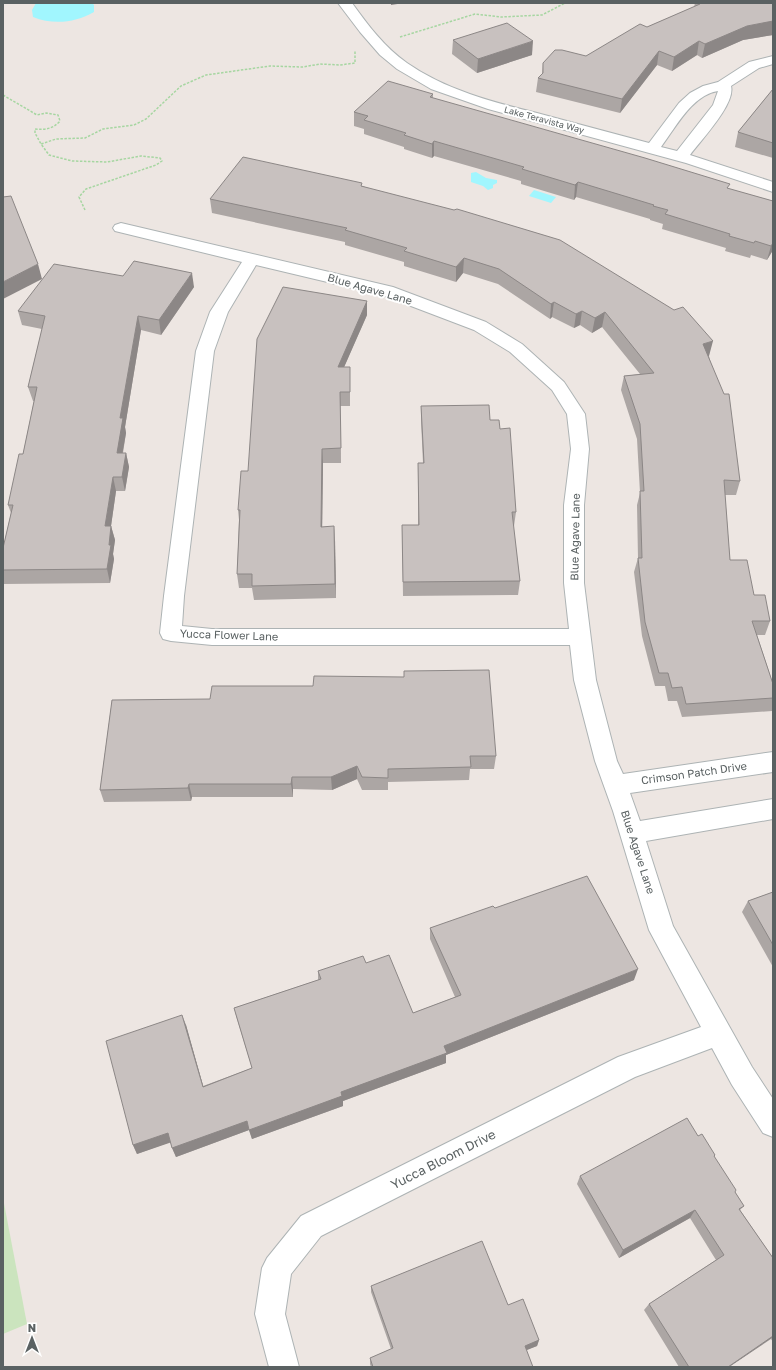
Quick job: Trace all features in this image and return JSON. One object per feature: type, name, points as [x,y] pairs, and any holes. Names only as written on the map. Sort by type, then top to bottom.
[{"type":"street","name":"Lake Teravista Way","points":[[345,3],[376,45],[402,66],[439,87],[479,102],[680,157],[773,187]]},
{"type":"street","points":[[652,149],[684,106],[695,96],[708,89],[723,85],[754,65],[773,60]]},
{"type":"street","points":[[680,157],[720,106],[725,91],[723,85]]},
{"type":"street","name":"Blue Agave Lane","points":[[121,228],[386,291],[480,326],[516,348],[558,386],[576,414],[580,449],[574,505],[574,583],[585,680],[606,762],[632,833],[662,930],[742,1076],[773,1123]]},
{"type":"street","name":"Yucca Flower Lane","points":[[252,259],[219,312],[205,351],[174,596],[171,633],[212,637],[580,637]]},
{"type":"street","name":"Crimson Patch Drive","points":[[615,785],[773,762]]},
{"type":"street","points":[[632,833],[773,809]]},
{"type":"street","name":"Yucca Bloom Drive","points":[[284,1367],[270,1314],[277,1268],[311,1226],[628,1066],[719,1033]]},
{"type":"path","points":[[397,38],[476,14],[501,17],[542,15],[565,3]]},
{"type":"path","points":[[41,144],[56,139],[86,138],[103,129],[134,125],[146,119],[181,86],[206,75],[270,66],[303,67],[320,64],[355,63],[354,52],[358,50]]},
{"type":"path","points":[[3,95],[37,115],[46,113],[58,115],[60,121],[56,126],[45,130],[35,129],[35,133],[49,155],[72,161],[107,162],[141,156],[160,158],[162,161],[156,165],[86,189],[80,197],[85,210]]},
{"type":"green space","points":[[3,1198],[27,1324],[3,1334]]},
{"type":"water","points":[[36,3],[92,3],[94,5],[94,12],[72,21],[56,22],[41,20],[33,17],[32,10]]},
{"type":"water","points":[[476,172],[486,178],[497,180],[497,183],[493,185],[493,188],[488,190],[483,186],[471,182],[471,173]]},
{"type":"water","points":[[534,190],[556,197],[551,203],[529,196]]},
{"type":"building","points":[[699,3],[773,3],[773,21],[747,26],[705,44],[699,41],[674,57],[659,51],[622,99],[538,78],[543,73],[543,63],[555,50],[562,50],[586,56],[640,24],[647,27],[700,4]]},
{"type":"building","points":[[507,23],[533,41],[478,59],[453,40]]},
{"type":"building","points":[[388,81],[433,94],[430,97],[645,158],[730,184],[727,188],[773,201],[773,243],[771,246],[729,236],[730,234],[665,214],[668,210],[653,206],[654,205],[578,182],[575,185],[522,169],[524,167],[434,141],[432,144],[404,135],[406,133],[364,120],[368,116],[354,112]]},
{"type":"building","points":[[773,89],[773,143],[738,132]]},
{"type":"building","points":[[243,157],[362,183],[361,186],[454,210],[457,209],[560,240],[674,310],[683,307],[713,341],[703,344],[724,394],[729,394],[740,481],[724,480],[730,560],[747,560],[754,595],[765,595],[770,621],[752,621],[773,684],[773,698],[686,704],[682,687],[672,688],[668,673],[659,673],[645,622],[638,558],[642,558],[640,491],[644,491],[640,424],[624,376],[654,373],[605,312],[595,318],[582,311],[576,314],[554,302],[551,304],[499,269],[464,258],[456,267],[404,251],[407,248],[345,230],[347,228],[210,199]]},
{"type":"building","points":[[11,196],[38,264],[3,282],[3,197]]},
{"type":"building","points":[[134,261],[192,273],[159,320],[138,316],[120,418],[123,418],[117,453],[126,453],[122,477],[113,477],[105,526],[111,526],[109,545],[111,545],[107,569],[3,570],[3,548],[13,505],[8,505],[19,454],[23,454],[37,387],[28,387],[45,316],[18,311],[54,264],[123,276]]},
{"type":"building","points":[[283,287],[367,301],[338,367],[350,367],[350,392],[340,392],[341,448],[322,449],[321,527],[334,526],[335,584],[252,586],[252,574],[237,574],[240,510],[238,510],[241,471],[248,471],[257,339]]},
{"type":"building","points":[[489,405],[490,420],[499,420],[500,429],[510,428],[516,512],[512,512],[520,581],[403,582],[402,525],[419,525],[418,463],[424,463],[421,406]]},
{"type":"building","points":[[489,670],[496,756],[470,756],[471,767],[388,769],[388,778],[362,777],[357,766],[331,777],[292,777],[291,784],[189,784],[188,788],[100,790],[112,700],[210,699],[212,686],[313,686],[314,676],[404,677],[404,671]]},
{"type":"building","points":[[587,876],[638,969],[444,1046],[447,1053],[341,1092],[342,1096],[249,1130],[247,1121],[172,1148],[168,1133],[133,1145],[106,1041],[182,1015],[203,1087],[252,1068],[234,1008],[321,979],[318,971],[363,956],[366,963],[389,955],[413,1013],[461,995],[430,928],[493,906],[495,908]]},
{"type":"building","points":[[773,892],[773,945],[748,901]]},
{"type":"building","points":[[687,1118],[698,1136],[702,1134],[715,1155],[714,1156],[736,1190],[735,1192],[744,1206],[739,1209],[773,1258],[773,1336],[728,1367],[689,1367],[649,1304],[724,1255],[695,1210],[623,1250],[580,1176]]},
{"type":"building","points":[[482,1241],[508,1305],[523,1299],[539,1340],[525,1346],[533,1367],[373,1367],[370,1358],[393,1348],[371,1286]]}]
